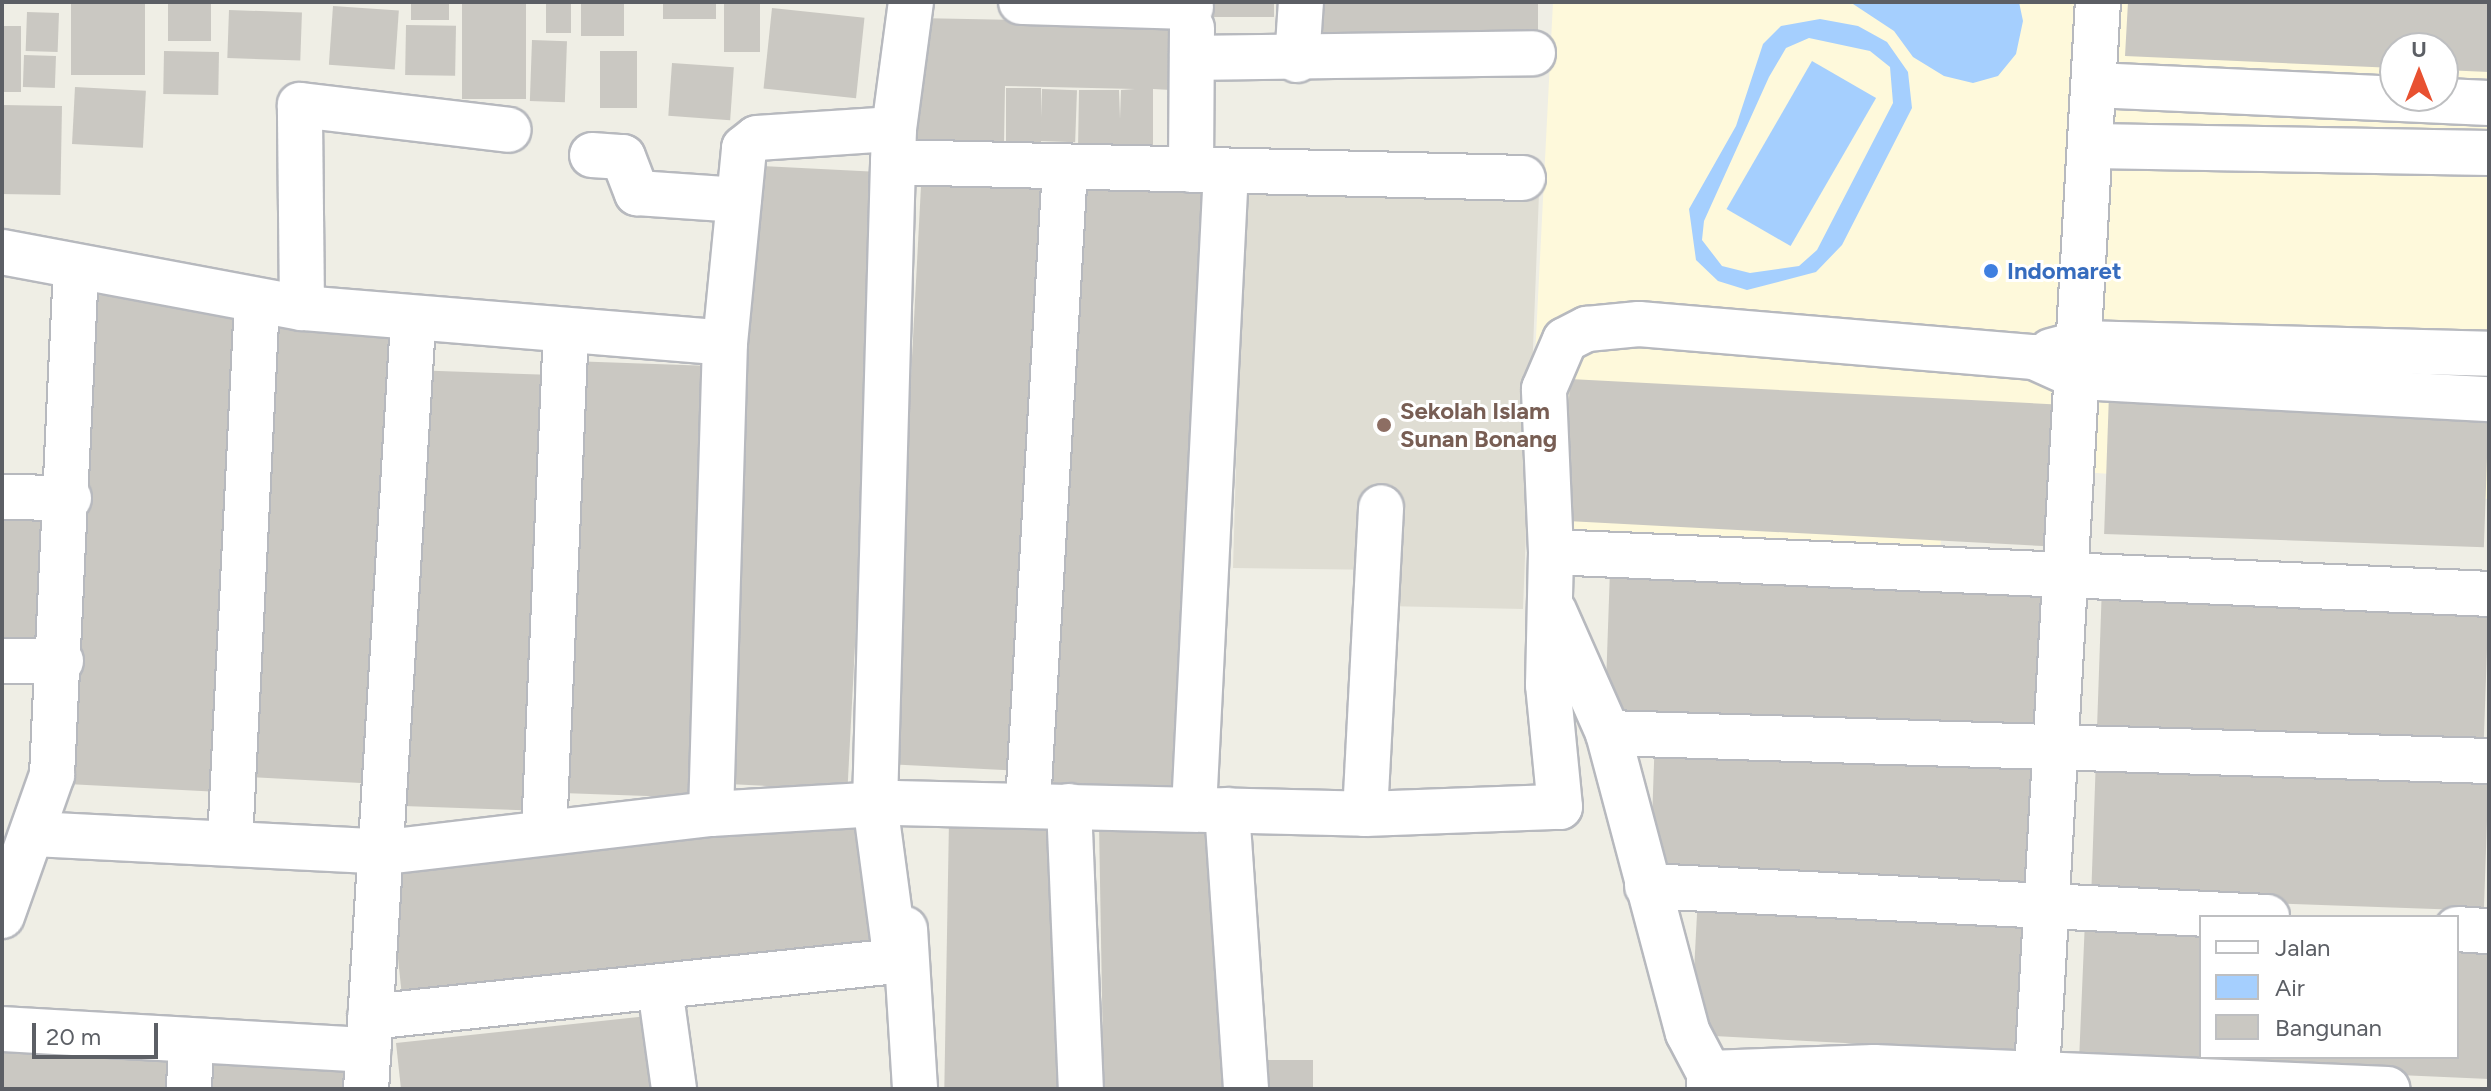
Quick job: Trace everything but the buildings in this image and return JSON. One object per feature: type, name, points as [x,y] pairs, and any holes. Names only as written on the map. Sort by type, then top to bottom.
[{"type":"street","points":[[2,1029],[368,1052],[660,988],[896,961],[885,803],[894,145],[911,2]]},
{"type":"street","points":[[1021,2],[1192,4],[1192,58],[1209,171],[1210,810],[1246,1089]]},
{"type":"street","points":[[1297,60],[1301,2]]},
{"type":"street","points":[[2036,1083],[2071,580],[2098,2]]},
{"type":"street","points":[[1192,58],[1297,60],[1533,53]]},
{"type":"street","points":[[2094,85],[2489,103]]},
{"type":"street","points":[[302,308],[300,105],[509,130]]},
{"type":"street","points":[[711,814],[725,343],[744,148],[757,138],[894,145],[1065,169],[1523,178]]},
{"type":"street","points":[[2093,146],[2489,153]]},
{"type":"street","points":[[592,155],[623,157],[637,193],[739,200]]},
{"type":"street","points":[[1065,169],[1048,805],[1081,1089]]},
{"type":"street","points":[[2,252],[257,301],[413,322],[566,336],[725,343]]},
{"type":"street","points":[[2,916],[34,834],[52,775],[69,498],[76,268]]},
{"type":"street","points":[[230,842],[257,301]]},
{"type":"street","points":[[368,1052],[386,852],[413,322]]},
{"type":"street","points":[[1560,807],[1547,595],[1551,552],[1544,389],[1565,340],[1587,329],[1639,324],[2079,360],[2305,392],[2489,399]]},
{"type":"street","points":[[544,833],[566,336]]},
{"type":"street","points":[[2079,360],[2306,349],[2489,354]]},
{"type":"street","points":[[2305,392],[2306,349]]},
{"type":"street","points":[[2,497],[69,498]]},
{"type":"street","points":[[1365,814],[1381,507]]},
{"type":"street","points":[[1551,552],[2071,580],[2489,594]]},
{"type":"street","points":[[1547,595],[1608,733],[1688,1033],[1709,1081],[1874,1078],[2388,1089]]},
{"type":"street","points":[[2,661],[61,661]]},
{"type":"street","points":[[1608,733],[2059,744],[2489,761]]},
{"type":"street","points":[[34,834],[386,852],[711,814],[885,803],[1365,814],[1560,807],[1623,788]]},
{"type":"street","points":[[885,803],[915,1089]]},
{"type":"street","points":[[1647,886],[2048,903],[2236,915]]},
{"type":"street","points":[[2459,929],[2489,931]]},
{"type":"street","points":[[660,988],[674,1089]]},
{"type":"street","points":[[189,1089],[191,1041]]},
{"type":"shaded area","points":[[1553,2],[2489,2],[2489,499],[1946,463],[1940,555],[1526,534]]},
{"type":"shaded area","name":"Sekolah Islam Sunan Bonang","points":[[1245,157],[1540,167],[1523,609],[1385,606],[1385,570],[1233,568]]},
{"type":"water","points":[[1850,2],[2019,2],[2023,21],[2016,54],[1998,76],[1973,83],[1944,76],[1913,57],[1894,31]]},
{"type":"water","points":[[1820,19],[1858,26],[1887,42],[1908,72],[1912,108],[1842,245],[1816,272],[1747,290],[1718,281],[1696,260],[1689,209],[1736,126],[1763,44],[1781,26]],"holes":[[[1809,38],[1870,51],[1890,67],[1893,103],[1817,250],[1799,266],[1750,273],[1722,266],[1702,240],[1704,221],[1769,77],[1786,48]]]},
{"type":"water","points":[[1812,61],[1876,98],[1791,246],[1726,209]]},
{"type":"place","name":"Indomaret","points":[[1991,271]]},
{"type":"place","name":"Sekolah Islam Sunan Bonang","points":[[1384,425]]}]
